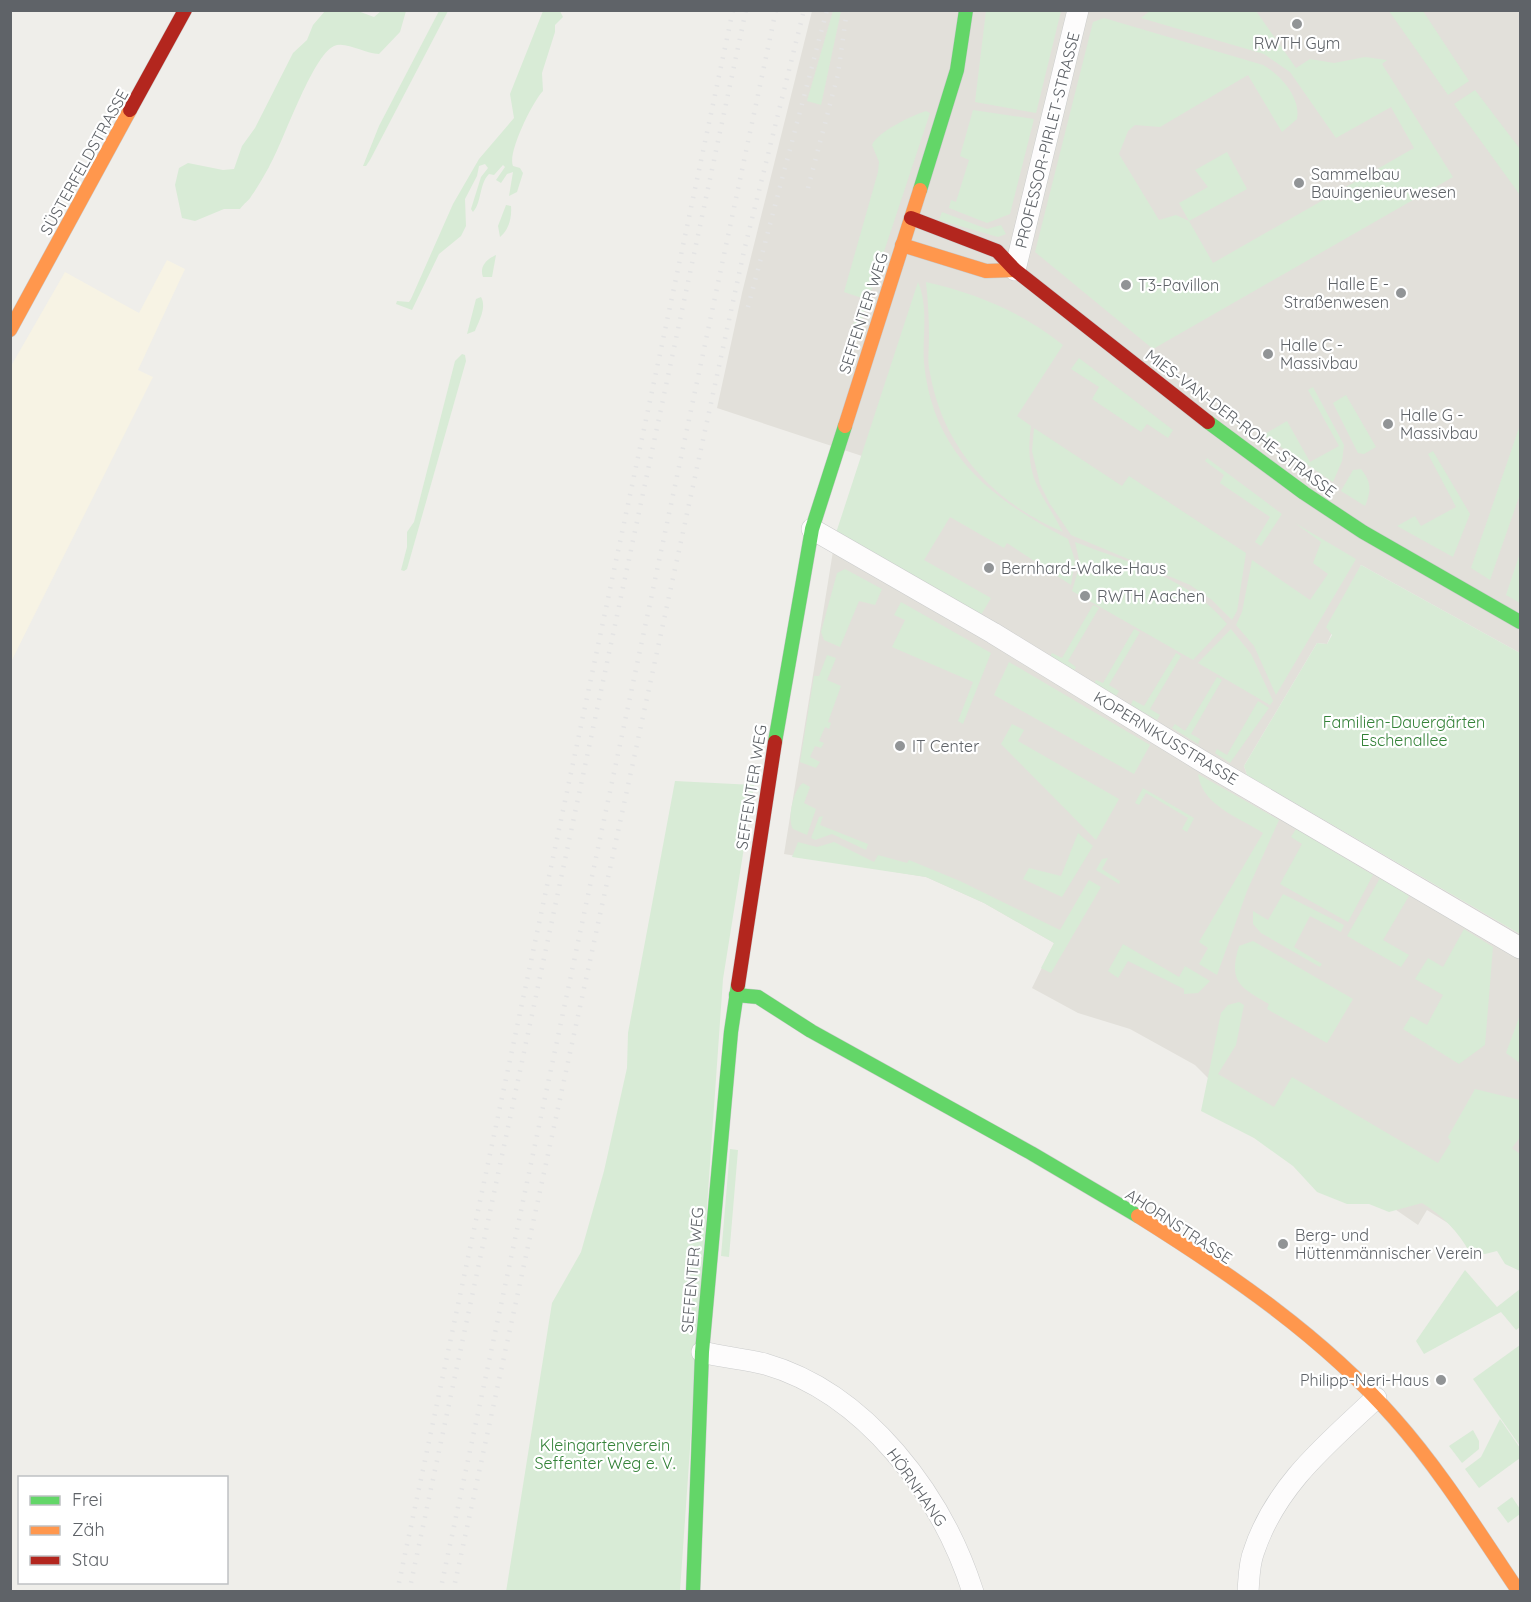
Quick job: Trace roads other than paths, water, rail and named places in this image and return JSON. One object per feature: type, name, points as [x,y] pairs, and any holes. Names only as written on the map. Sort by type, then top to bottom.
[{"type":"street","name":"SÜSTERFELDSTRASSE","points":[[10,330],[185,10]]},
{"type":"street","name":"SEFFENTER WEG","points":[[693,1592],[702,1352],[735,995],[783,686],[812,529],[957,70],[966,10]]},
{"type":"street","name":"PROFESSOR-PIRLET-STRASSE","points":[[1015,270],[1078,10]]},
{"type":"street","name":"MIES-VAN-DER-ROHE-STRASSE","points":[[911,218],[997,251],[1015,270],[1287,481],[1363,532],[1521,622]]},
{"type":"street","points":[[902,245],[986,270],[1015,270]]},
{"type":"street","name":"KOPERNIKUSSTRASSE","points":[[812,529],[993,633],[1200,760],[1521,948]]},
{"type":"street","name":"AHORNSTRASSE","points":[[735,995],[758,997],[811,1031],[1167,1233],[1262,1300],[1333,1356],[1376,1398],[1415,1443],[1520,1592]]},
{"type":"street","name":"HÖRNHANG","points":[[702,1352],[765,1364],[798,1378],[836,1398],[871,1427],[906,1466],[932,1505],[954,1542],[973,1592]]},
{"type":"street","points":[[1248,1592],[1253,1552],[1279,1496],[1316,1454],[1376,1398]]},
{"type":"railway","points":[[397,1592],[733,10]]},
{"type":"railway","points":[[409,1592],[746,10]]},
{"type":"railway","points":[[440,1592],[776,10]]},
{"type":"railway","points":[[453,1592],[744,251],[804,10]]},
{"type":"railway","points":[[748,307],[827,10]]},
{"type":"railway","points":[[808,188],[838,74],[847,10]]},
{"type":"place","name":"RWTH Gym","points":[[1297,24]]},
{"type":"place","name":"Sammelbau Bauingenieurwesen","points":[[1299,183]]},
{"type":"place","name":"T3-Pavillon","points":[[1126,285]]},
{"type":"place","name":"Halle E - Straßenwesen","points":[[1401,293]]},
{"type":"place","name":"Halle C - Massivbau","points":[[1268,354]]},
{"type":"place","name":"Halle G - Massivbau","points":[[1388,424]]},
{"type":"place","name":"Bernhard-Walke-Haus","points":[[989,568]]},
{"type":"place","name":"RWTH Aachen","points":[[1085,596]]},
{"type":"place","name":"IT Center","points":[[900,746]]},
{"type":"place","name":"Berg- und Hüttenmännischer Verein","points":[[1283,1244]]},
{"type":"place","name":"Philipp-Neri-Haus","points":[[1441,1380]]},
{"type":"park label","name":"Familien-Dauergärten Eschenallee","points":[[1404,731]]},
{"type":"park label","name":"Kleingartenverein Seffenter Weg e. V.","points":[[605,1454]]}]
